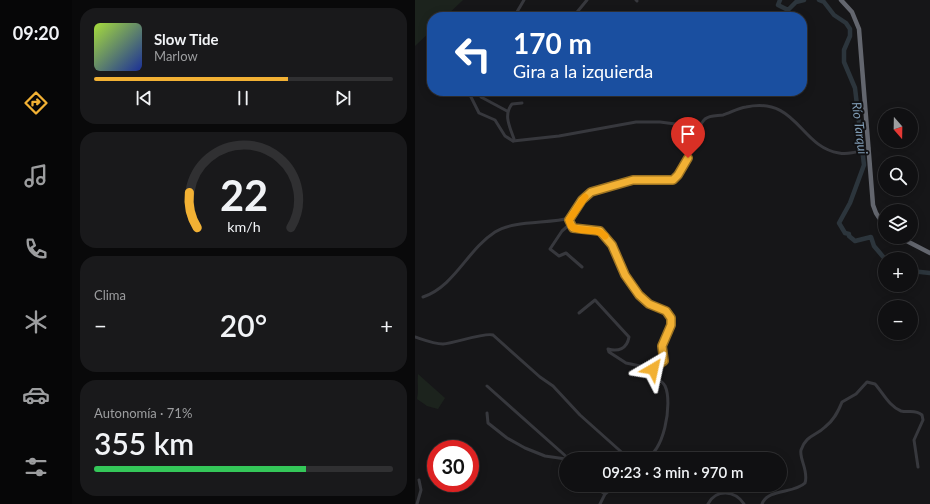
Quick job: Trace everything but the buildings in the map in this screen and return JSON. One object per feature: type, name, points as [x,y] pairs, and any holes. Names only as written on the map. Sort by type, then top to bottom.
[{"type":"highway","points":[[841,0],[855,17],[861,35],[867,149],[873,205],[878,217]]},
{"type":"highway","points":[[913,244],[930,253]]},
{"type":"street","points":[[517,12],[524,0]]},
{"type":"street","points":[[577,12],[587,0]]},
{"type":"street","points":[[470,96],[479,112],[495,120],[505,136],[513,141],[559,136],[637,122],[660,122],[683,125],[687,128],[690,135],[689,154]]},
{"type":"street","points":[[481,97],[507,111]]},
{"type":"street","points":[[513,141],[514,139],[509,126],[507,111],[512,104],[522,103]]},
{"type":"street","points":[[654,452],[663,437],[668,395],[665,385],[652,375],[652,372],[664,361],[662,346],[671,325],[669,314],[666,311],[649,304],[639,295],[625,275],[612,245],[600,231],[573,228],[570,224],[570,218],[586,196],[601,189],[633,180],[670,180],[676,178],[689,154],[698,130],[706,118],[754,106],[770,108],[787,114],[814,141],[830,151],[845,154],[867,149]]},
{"type":"street","points":[[423,297],[432,294],[453,277],[478,245],[496,231],[536,221],[555,221],[570,218]]},
{"type":"street","points":[[570,224],[562,231],[550,249],[559,256],[566,253],[582,267]]},
{"type":"street","points":[[579,312],[595,300],[629,337],[622,349],[616,351],[608,349],[609,352],[626,363],[645,367],[657,367]]},
{"type":"street","points":[[415,337],[442,344],[466,340],[487,334],[493,335],[540,377],[553,386],[580,415],[620,452]]},
{"type":"street","points":[[762,504],[769,496],[798,488],[805,483],[806,474],[801,452],[806,442],[812,434],[827,426],[839,412],[842,402],[856,394],[867,382],[875,384],[892,406],[904,411],[918,412],[922,415],[923,420],[914,440],[918,466]]},
{"type":"street","points":[[487,386],[559,452]]},
{"type":"street","points":[[487,413],[488,423],[507,438],[545,456],[559,458]]},
{"type":"street","points":[[417,504],[421,490],[419,480]]},
{"type":"street","points":[[600,504],[607,492]]},
{"type":"street","points":[[708,504],[716,496],[729,493],[737,495],[744,504]]},
{"type":"shaded area","points":[[415,0],[463,0],[450,12],[427,12],[427,35],[415,46]]},
{"type":"shaded area","points":[[418,374],[445,398],[438,409],[427,406],[417,399]]},
{"type":"waterway","name":"Río Tarqui","points":[[780,0],[778,5],[788,10],[796,2],[804,0]]},
{"type":"waterway","name":"Río Tarqui","points":[[819,0],[824,2],[834,15],[846,23],[850,29],[850,36],[844,50],[844,62],[855,88],[864,165],[850,203],[839,223],[845,233],[849,234],[849,236],[855,241],[871,237],[874,246],[879,252]]},
{"type":"waterway","name":"Río Tarqui","points":[[918,272],[930,273]]},
{"type":"slow traffic","points":[[585,197],[571,215],[569,222],[571,226],[576,229],[600,231],[605,236]]},
{"type":"route","points":[[653,369],[664,361],[665,357],[662,346],[672,322],[669,314],[666,311],[649,304],[639,295],[625,275],[619,258],[612,245],[600,231],[573,228],[569,220],[582,200],[591,192],[633,180],[673,180],[676,178],[683,163],[688,158]]}]
